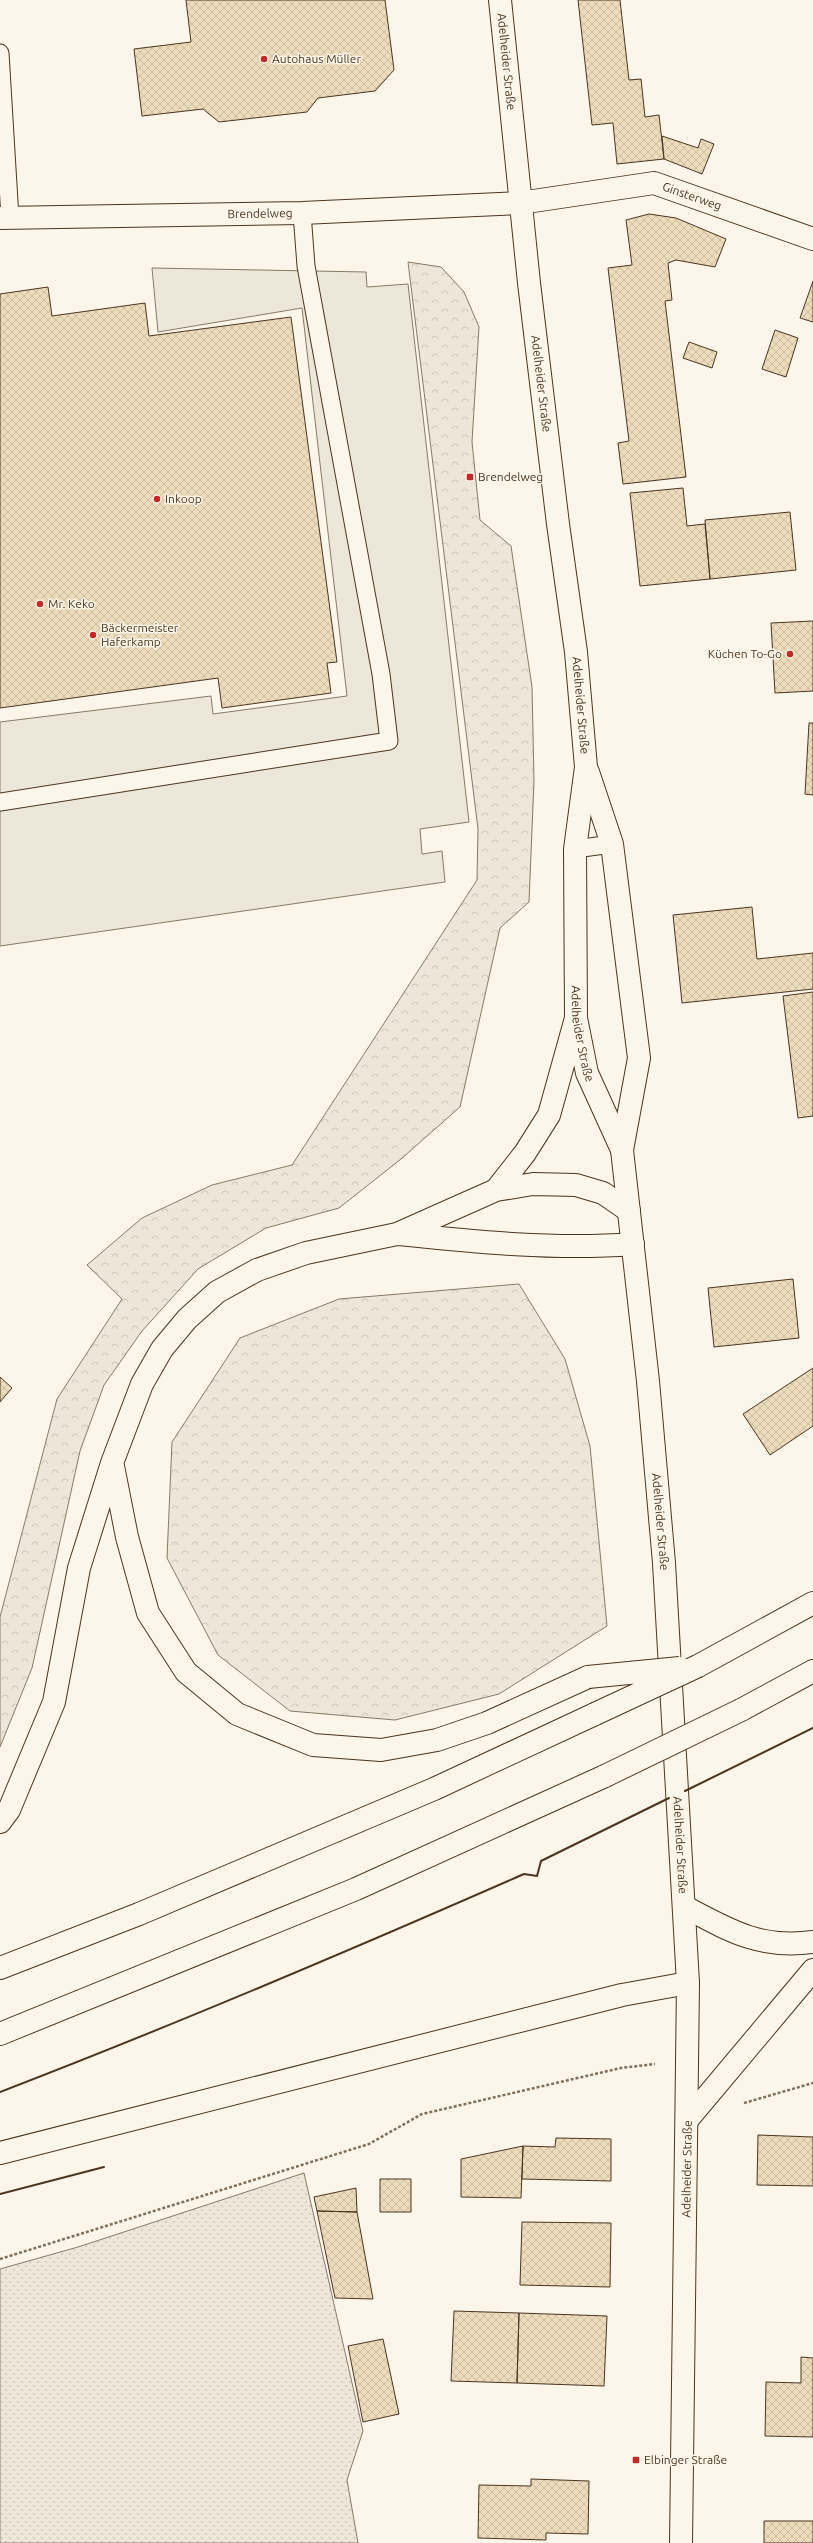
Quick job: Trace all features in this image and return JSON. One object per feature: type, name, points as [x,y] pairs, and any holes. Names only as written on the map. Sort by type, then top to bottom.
[{"type":"main road","name":"Adelheider Straße","points":[[500,0],[520,203],[558,524],[576,652],[586,767],[575,849],[576,1018],[587,1073],[622,1150],[630,1212],[664,1563],[685,1906],[688,1983],[688,2119],[681,2543]]},
{"type":"main road","name":"Ginsterweg","points":[[520,203],[654,183],[813,240]]},
{"type":"main road","name":"Brendelweg","points":[[5,218],[302,213],[520,203]]},
{"type":"main road","name":"Adelheider Straße","points":[[586,767],[612,844],[639,1058],[622,1150]]},
{"type":"main road","points":[[496,1190],[525,1153],[549,1114],[576,1018]]},
{"type":"main road","points":[[0,1822],[9,1810],[54,1702],[79,1568],[112,1462],[142,1384],[162,1349],[187,1319],[217,1292],[257,1270],[306,1253],[397,1234],[496,1190],[533,1184],[576,1186],[603,1192],[630,1212]]},
{"type":"main road","points":[[397,1234],[508,1245],[596,1247],[633,1244]]},
{"type":"main road","points":[[112,1462],[127,1537],[148,1613],[186,1672],[237,1714],[313,1745],[381,1750],[437,1740],[486,1723],[588,1677],[698,1666]]},
{"type":"main road","points":[[0,1968],[139,1914],[434,1790],[698,1666],[742,1644],[813,1603]]},
{"type":"main road","points":[[0,2034],[356,1889],[606,1776],[741,1710],[813,1671]]},
{"type":"main road","points":[[685,1906],[730,1931],[764,1942],[813,1942]]},
{"type":"main road","points":[[688,2119],[813,1970]]},
{"type":"main road","points":[[0,2154],[615,1997],[688,1983]]},
{"type":"lane","points":[[0,53],[5,218]]},
{"type":"lane","points":[[0,802],[389,741],[381,674],[306,266],[302,213]]},
{"type":"lane","points":[[575,849],[612,844]]},
{"type":"path","points":[[0,2259],[369,2144],[422,2114],[621,2068],[688,2061]]},
{"type":"path","points":[[740,2104],[813,2083]]},
{"type":"green space","points":[[408,262],[441,267],[464,292],[479,327],[472,442],[480,520],[511,546],[532,687],[534,781],[529,902],[500,928],[460,1107],[401,1159],[339,1208],[266,1228],[198,1269],[142,1331],[104,1385],[80,1451],[32,1668],[0,1747],[0,1617],[57,1399],[122,1299],[87,1265],[142,1218],[212,1185],[292,1165],[477,880],[478,829]]},
{"type":"green space","points":[[519,1284],[565,1359],[590,1446],[607,1626],[499,1694],[395,1720],[290,1711],[218,1655],[167,1558],[172,1442],[240,1338],[339,1299]]},
{"type":"green space","points":[[304,2173],[363,2431],[347,2480],[358,2543],[0,2543],[0,2269],[78,2247]]},
{"type":"shaded area","points":[[152,268],[366,272],[367,287],[408,284],[469,822],[420,829],[422,854],[442,851],[445,882],[0,946],[0,722],[211,696],[213,714],[347,696],[302,308],[158,332]]},
{"type":"building","name":"Autohaus Müller","points":[[186,0],[385,0],[394,70],[375,91],[318,98],[307,112],[219,122],[203,109],[142,116],[134,49],[191,42]]},
{"type":"building","points":[[578,0],[620,0],[629,80],[641,79],[645,117],[659,115],[664,159],[617,164],[613,123],[592,125]]},
{"type":"building","points":[[662,136],[698,148],[701,139],[714,144],[702,174],[664,159]]},
{"type":"building","points":[[649,214],[676,218],[726,239],[715,267],[676,260],[668,263],[672,300],[665,301],[686,477],[623,484],[618,443],[629,441],[608,268],[632,265],[626,220]]},
{"type":"building","points":[[813,281],[813,322],[800,318]]},
{"type":"building","name":"Inkoop","points":[[48,287],[52,316],[145,303],[149,336],[291,317],[337,662],[327,663],[331,693],[222,708],[218,678],[0,708],[0,294]]},
{"type":"building","points":[[775,330],[798,338],[786,377],[762,369]]},
{"type":"building","points":[[689,342],[717,352],[712,368],[683,358]]},
{"type":"building","points":[[683,488],[687,526],[705,524],[710,579],[640,586],[630,493]]},
{"type":"building","points":[[790,512],[796,570],[710,579],[705,520]]},
{"type":"building","points":[[813,621],[813,691],[775,693],[771,623]]},
{"type":"building","points":[[809,723],[813,723],[813,795],[805,794]]},
{"type":"building","points":[[752,907],[757,959],[813,953],[813,989],[682,1003],[673,915]]},
{"type":"building","points":[[813,992],[813,1116],[798,1118],[783,996]]},
{"type":"building","points":[[793,1279],[799,1338],[714,1347],[708,1288]]},
{"type":"building","points":[[813,1368],[813,1426],[770,1455],[743,1414]]},
{"type":"building","points":[[0,1377],[12,1388],[0,1402]]},
{"type":"building","points":[[758,2135],[813,2137],[813,2186],[757,2185]]},
{"type":"building","points":[[556,2138],[611,2139],[611,2181],[522,2179],[523,2146],[555,2147]]},
{"type":"building","points":[[523,2146],[521,2198],[461,2197],[461,2159]]},
{"type":"building","points":[[380,2179],[411,2179],[411,2212],[380,2212]]},
{"type":"building","points":[[356,2188],[357,2212],[317,2211],[314,2197]]},
{"type":"building","points":[[317,2211],[357,2212],[373,2299],[335,2298]]},
{"type":"building","points":[[522,2222],[611,2223],[610,2287],[520,2285]]},
{"type":"building","points":[[454,2311],[519,2313],[517,2383],[451,2381]]},
{"type":"building","points":[[519,2313],[607,2316],[604,2386],[517,2383]]},
{"type":"building","points":[[383,2339],[399,2414],[363,2422],[348,2346]]},
{"type":"building","points":[[801,2357],[813,2358],[813,2437],[765,2436],[766,2382],[801,2383]]},
{"type":"building","points":[[531,2479],[589,2481],[588,2534],[546,2533],[546,2540],[478,2538],[479,2485],[531,2486]]},
{"type":"building","points":[[764,2521],[813,2521],[813,2543],[764,2543]]},
{"type":"wall","points":[[685,1791],[813,1728]]},
{"type":"wall","points":[[0,2092],[264,1986],[524,1874],[537,1876],[541,1861],[669,1798]]},
{"type":"wall","points":[[0,2194],[104,2167]]},
{"type":"place","name":"Autohaus Müller","points":[[264,59]]},
{"type":"place","name":"Brendelweg","points":[[470,477]]},
{"type":"place","name":"Inkoop","points":[[157,499]]},
{"type":"place","name":"Mr. Keko","points":[[40,604]]},
{"type":"place","name":"Bäckermeister Haferkamp","points":[[93,635]]},
{"type":"place","name":"Küchen To-Go","points":[[790,654]]},
{"type":"place","name":"Elbinger Straße","points":[[636,2460]]}]
